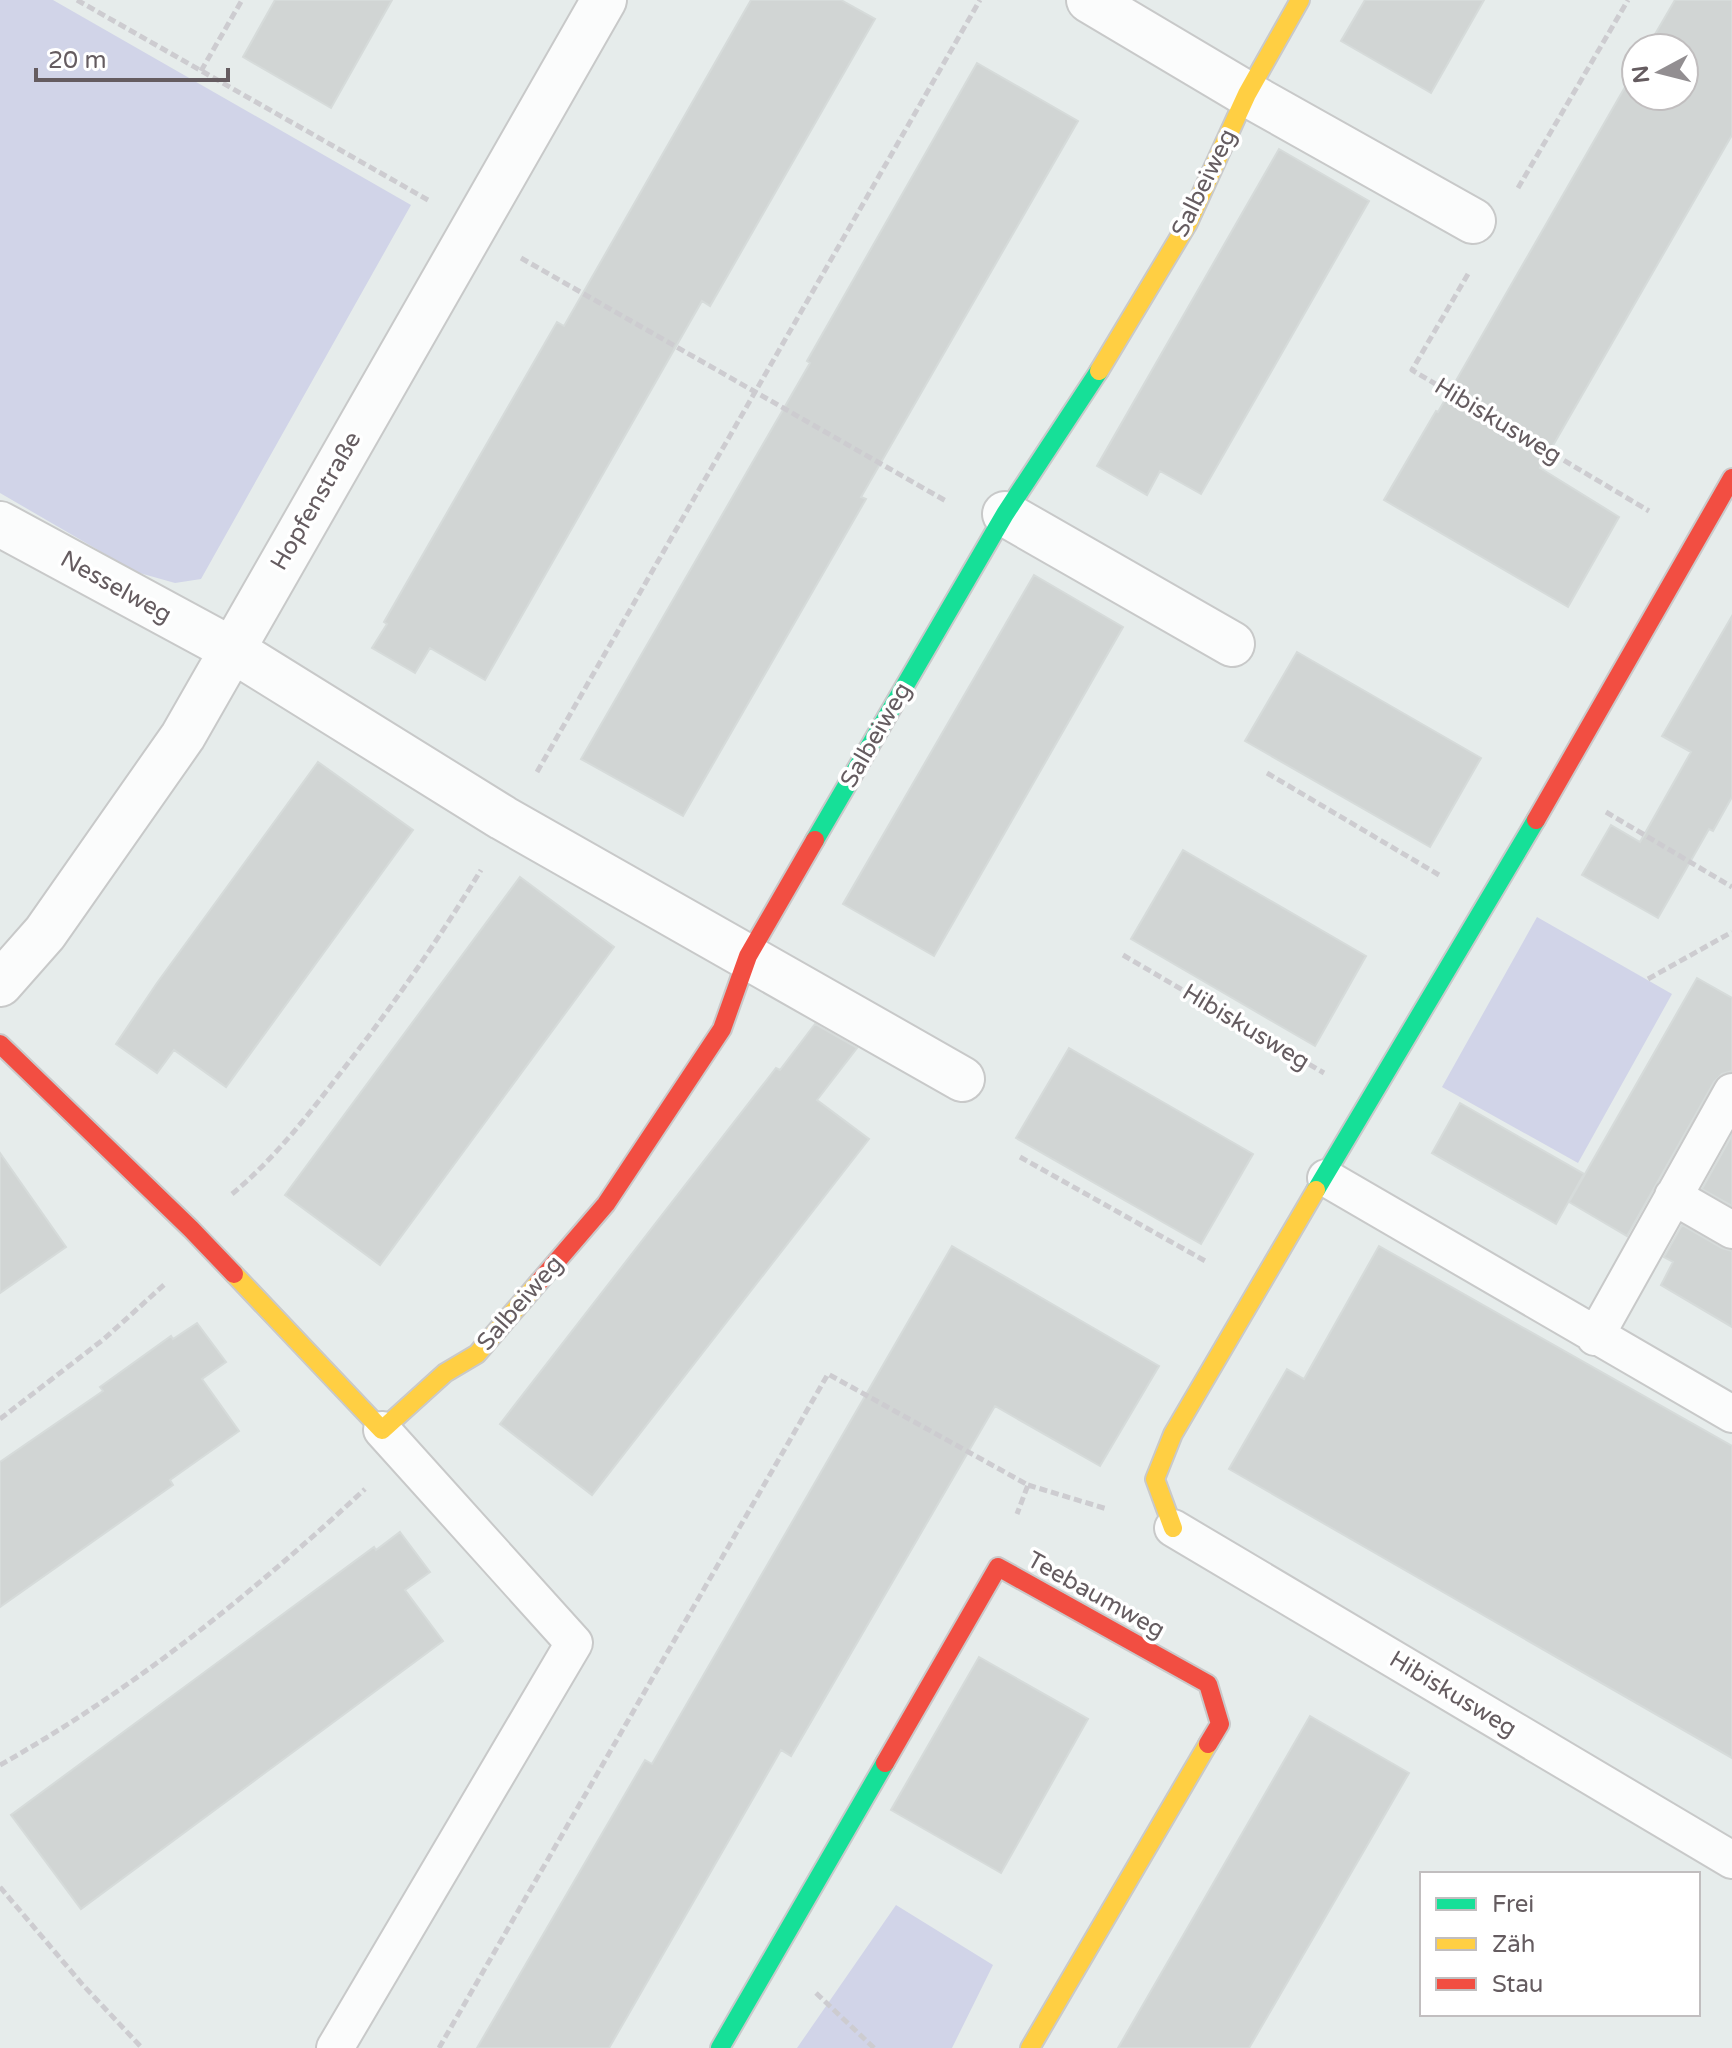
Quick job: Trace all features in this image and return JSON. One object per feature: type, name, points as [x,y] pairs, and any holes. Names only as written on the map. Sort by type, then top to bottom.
[{"type":"street","name":"Hopfenstraße","points":[[0,984],[45,933],[183,736],[604,0]]},
{"type":"street","points":[[1089,0],[1482,228]]},
{"type":"street","name":"Salbeiweg","points":[[392,1441],[445,1373],[477,1354],[606,1204],[722,1029],[748,956],[1000,522],[1074,412],[1188,223],[1247,94],[1300,0]]},
{"type":"street","points":[[1173,1528],[1155,1479],[1173,1434],[1256,1289],[1326,1178],[1369,1100],[1488,904],[1732,478]]},
{"type":"street","points":[[1000,522],[1232,644]]},
{"type":"street","name":"Nesselweg","points":[[0,524],[231,649]]},
{"type":"street","points":[[231,649],[506,820],[962,1079]]},
{"type":"street","points":[[0,1044],[191,1229],[392,1441]]},
{"type":"street","name":"Teebaumweg","points":[[720,2048],[998,1567],[1208,1684],[1220,1724],[1030,2048]]},
{"type":"lane","points":[[1595,1337],[1732,1092]]},
{"type":"lane","points":[[1326,1178],[1732,1414]]},
{"type":"lane","points":[[1673,1196],[1732,1230]]},
{"type":"lane","points":[[335,2048],[574,1643],[392,1441]]},
{"type":"lane","name":"Hibiskusweg","points":[[1173,1528],[1732,1860]]},
{"type":"path","points":[[77,0],[755,392],[1000,522]]},
{"type":"path","points":[[201,71],[242,0]]},
{"type":"path","points":[[191,1229],[247,1182],[301,1124],[386,1014],[449,923],[980,0]]},
{"type":"path","points":[[1482,228],[1628,0]]},
{"type":"path","name":"Hibiskusweg","points":[[1482,228],[1412,370],[1698,540]]},
{"type":"path","points":[[1267,773],[1488,904]]},
{"type":"path","points":[[1558,784],[1732,887]]},
{"type":"path","points":[[1648,979],[1732,932]]},
{"type":"path","name":"Hibiskusweg","points":[[1123,955],[1369,1100]]},
{"type":"path","points":[[1020,1157],[1256,1289]]},
{"type":"path","points":[[0,1419],[104,1339],[206,1247]]},
{"type":"path","points":[[439,2048],[828,1374],[1028,1485],[1173,1528]]},
{"type":"path","points":[[0,1765],[102,1701],[194,1635],[272,1573],[392,1441]]},
{"type":"path","points":[[998,1567],[1028,1485]]},
{"type":"path","points":[[0,1887],[82,1984],[142,2048]]},
{"type":"path","points":[[774,1954],[874,2048]]},
{"type":"shaded area","points":[[0,0],[53,0],[411,205],[201,579],[175,583],[136,572],[0,493]]},
{"type":"shaded area","points":[[1537,917],[1672,994],[1578,1163],[1442,1087]]},
{"type":"shaded area","points":[[896,1905],[993,1965],[952,2048],[797,2048]]},
{"type":"building","points":[[275,0],[392,0],[331,108],[243,57]]},
{"type":"building","points":[[751,0],[841,0],[875,19],[710,306],[702,301],[485,680],[430,648],[415,673],[372,648],[387,624],[384,622],[557,322],[564,326]]},
{"type":"building","points":[[1365,0],[1484,0],[1431,93],[1341,41]]},
{"type":"building","points":[[1675,0],[1732,0],[1732,135],[1540,468],[1619,517],[1568,607],[1384,500],[1620,96],[1620,112],[1700,112],[1700,32],[1656,32]]},
{"type":"building","points":[[977,63],[1078,121],[861,497],[866,499],[683,816],[581,759],[810,363],[807,361]]},
{"type":"building","points":[[1279,149],[1369,201],[1201,494],[1160,471],[1147,495],[1097,466]]},
{"type":"building","points":[[1034,575],[1123,627],[934,956],[843,904]]},
{"type":"building","points":[[1732,616],[1732,797],[1713,831],[1709,829],[1658,918],[1582,875],[1611,825],[1640,842],[1691,752],[1662,736]]},
{"type":"building","points":[[1297,652],[1481,758],[1430,847],[1245,741]]},
{"type":"building","points":[[318,762],[413,830],[226,1087],[174,1050],[157,1073],[116,1044]]},
{"type":"building","points":[[1183,850],[1366,956],[1315,1046],[1131,939]]},
{"type":"building","points":[[520,877],[614,947],[380,1265],[285,1195]]},
{"type":"building","points":[[1697,978],[1732,998],[1732,1071],[1722,1074],[1714,1082],[1627,1236],[1569,1202]]},
{"type":"building","points":[[815,1024],[857,1048],[817,1100],[869,1139],[592,1495],[500,1424],[776,1068],[780,1070]]},
{"type":"building","points":[[1069,1048],[1253,1154],[1201,1244],[1016,1138]]},
{"type":"building","points":[[1460,1103],[1584,1174],[1556,1224],[1432,1153]]},
{"type":"building","points":[[1732,1135],[1732,1206],[1702,1189]]},
{"type":"building","points":[[0,1153],[66,1247],[0,1293]]},
{"type":"building","points":[[1682,1225],[1732,1251],[1732,1327],[1661,1285],[1673,1262],[1664,1257]]},
{"type":"building","points":[[952,1246],[1159,1366],[1100,1466],[995,1406],[791,1756],[781,1750],[609,2048],[477,2048],[645,1760],[652,1764]]},
{"type":"building","points":[[1379,1246],[1732,1446],[1732,1758],[1229,1469],[1287,1369],[1304,1379]]},
{"type":"building","points":[[197,1323],[226,1362],[202,1379],[239,1431],[170,1480],[173,1485],[0,1607],[0,1462],[103,1391],[100,1387],[171,1336],[173,1339]]},
{"type":"building","points":[[400,1532],[430,1572],[405,1590],[443,1641],[81,1909],[11,1815],[374,1547],[376,1550]]},
{"type":"building","points":[[979,1657],[1088,1719],[1001,1873],[891,1810]]},
{"type":"building","points":[[1310,1716],[1409,1773],[1249,2048],[1118,2048]]},
{"type":"traffic: fast","points":[[815,840],[1005,514],[1099,371]]},
{"type":"traffic: fast","points":[[1316,1190],[1536,820]]},
{"type":"traffic: fast","points":[[720,2048],[885,1763]]},
{"type":"traffic: slow","points":[[1099,371],[1188,223],[1247,94],[1300,0]]},
{"type":"traffic: slow","points":[[1173,1528],[1155,1479],[1173,1434],[1316,1190]]},
{"type":"traffic: slow","points":[[234,1274],[382,1430],[445,1373],[477,1354],[539,1282]]},
{"type":"traffic: slow","points":[[1030,2048],[1208,1744]]},
{"type":"traffic: jam","points":[[1536,820],[1732,478]]},
{"type":"traffic: jam","points":[[539,1282],[606,1204],[722,1029],[748,956],[815,840]]},
{"type":"traffic: jam","points":[[0,1044],[234,1274]]},
{"type":"traffic: jam","points":[[885,1763],[998,1567],[1208,1684],[1220,1724],[1208,1744]]}]
